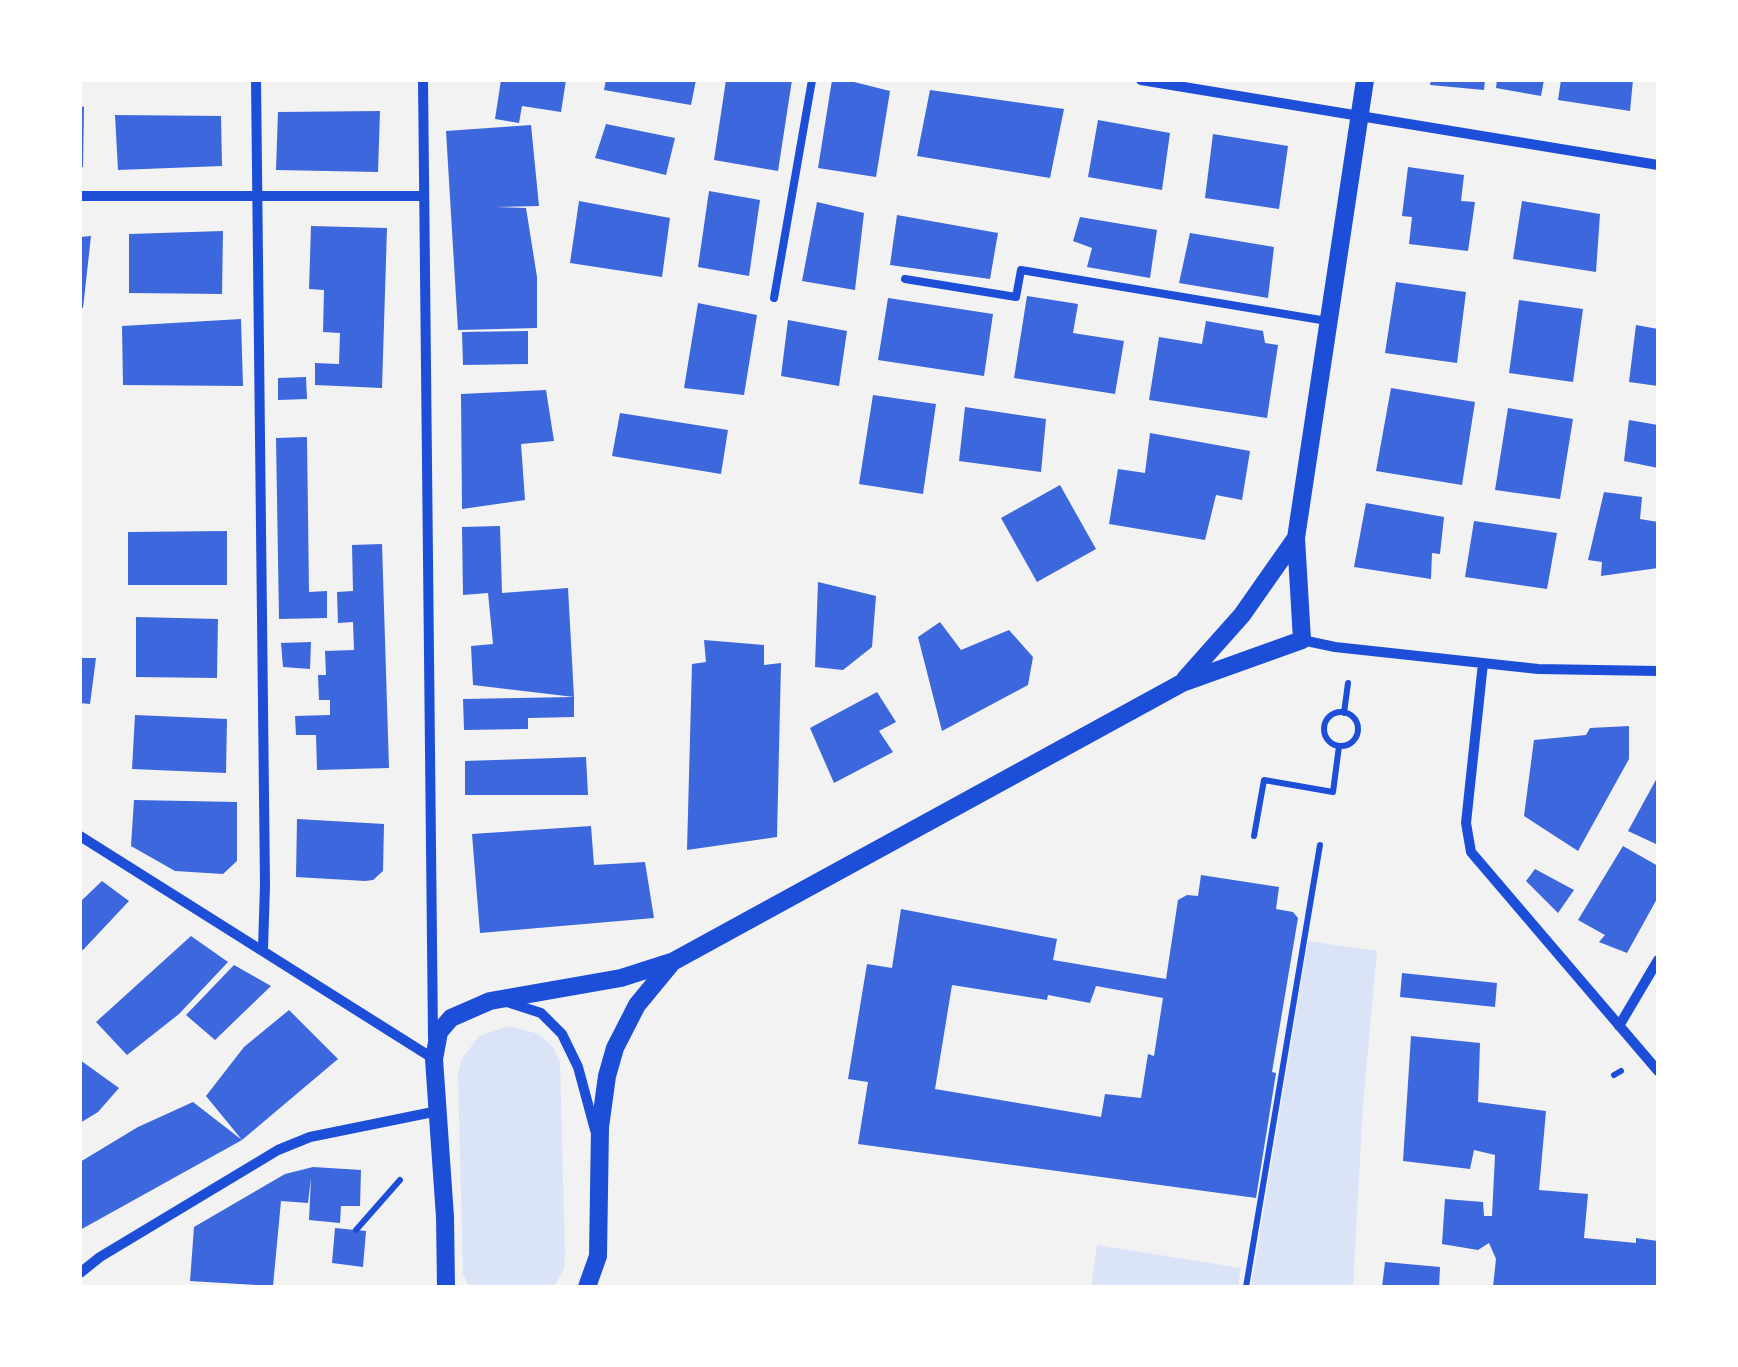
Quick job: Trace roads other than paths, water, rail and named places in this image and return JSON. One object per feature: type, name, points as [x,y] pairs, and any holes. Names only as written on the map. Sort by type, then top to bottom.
[{"type":"street","points":[[256,80],[263,949]]},
{"type":"street","points":[[423,80],[434,1059],[446,1287]]},
{"type":"street","points":[[1141,80],[1658,165]]},
{"type":"street","points":[[1302,640],[1296,538],[1365,80]]},
{"type":"street","points":[[80,196],[422,196]]},
{"type":"street","points":[[1182,683],[1242,616],[1296,538]]},
{"type":"street","points":[[434,1059],[436,1040],[446,1022],[462,1011],[490,1001],[620,978],[674,961],[1182,683],[1302,640],[1335,647],[1572,672],[1658,671]]},
{"type":"street","points":[[1483,663],[1467,836],[1477,862],[1658,1071]]},
{"type":"street","points":[[80,836],[434,1059]]},
{"type":"street","points":[[1620,1026],[1658,960]]},
{"type":"street","points":[[587,1287],[598,1256],[603,1097],[615,1048],[642,997],[674,961]]},
{"type":"street","points":[[490,1001],[541,1013],[562,1034],[578,1067],[600,1150]]},
{"type":"street","points":[[80,1273],[100,1257],[278,1150],[310,1137],[438,1111]]},
{"type":"lane","points":[[774,298],[812,80]]},
{"type":"lane","points":[[905,279],[1016,298],[1021,270],[1330,321]]}]
